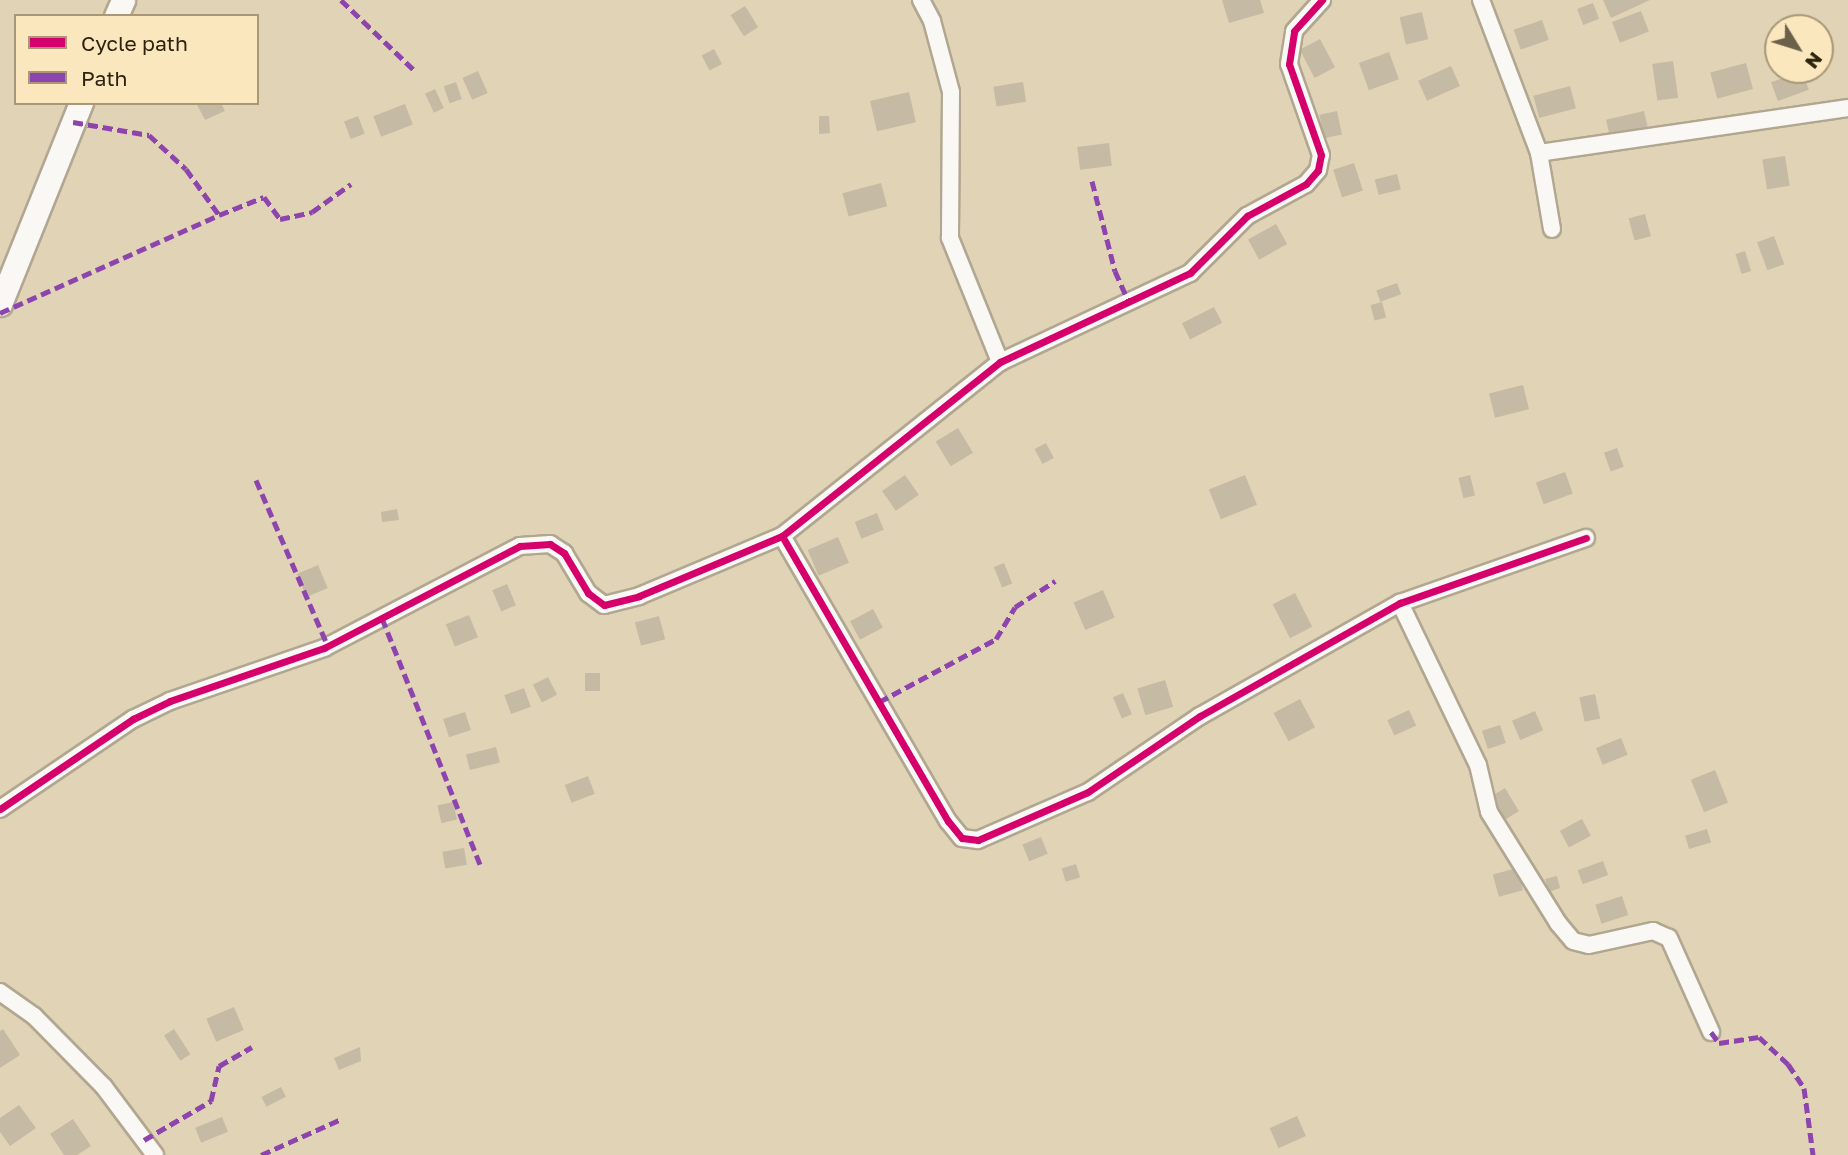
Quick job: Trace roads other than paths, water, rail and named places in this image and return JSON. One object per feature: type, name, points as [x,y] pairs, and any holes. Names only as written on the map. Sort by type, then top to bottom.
[{"type":"main road","points":[[0,304],[80,105]]},
{"type":"street","points":[[921,0],[932,21],[951,92],[950,238],[1000,362]]},
{"type":"street","points":[[0,809],[133,719],[170,701],[324,648],[520,546],[550,544],[564,553],[588,593],[604,605],[639,596],[782,536],[1000,362],[1190,273],[1247,216],[1312,177],[1321,155],[1289,64],[1294,31],[1322,0]]},
{"type":"street","points":[[1481,0],[1539,153],[1552,229]]},
{"type":"street","points":[[1539,153],[1848,108]]},
{"type":"street","points":[[782,536],[948,821],[962,838],[978,840],[1088,792],[1200,716],[1400,603],[1586,538]]},
{"type":"street","points":[[1400,603],[1478,765],[1489,812],[1558,923],[1573,941],[1589,945],[1653,931],[1669,938],[1711,1032]]},
{"type":"street","points":[[0,992],[34,1016],[104,1087],[155,1155]]}]
